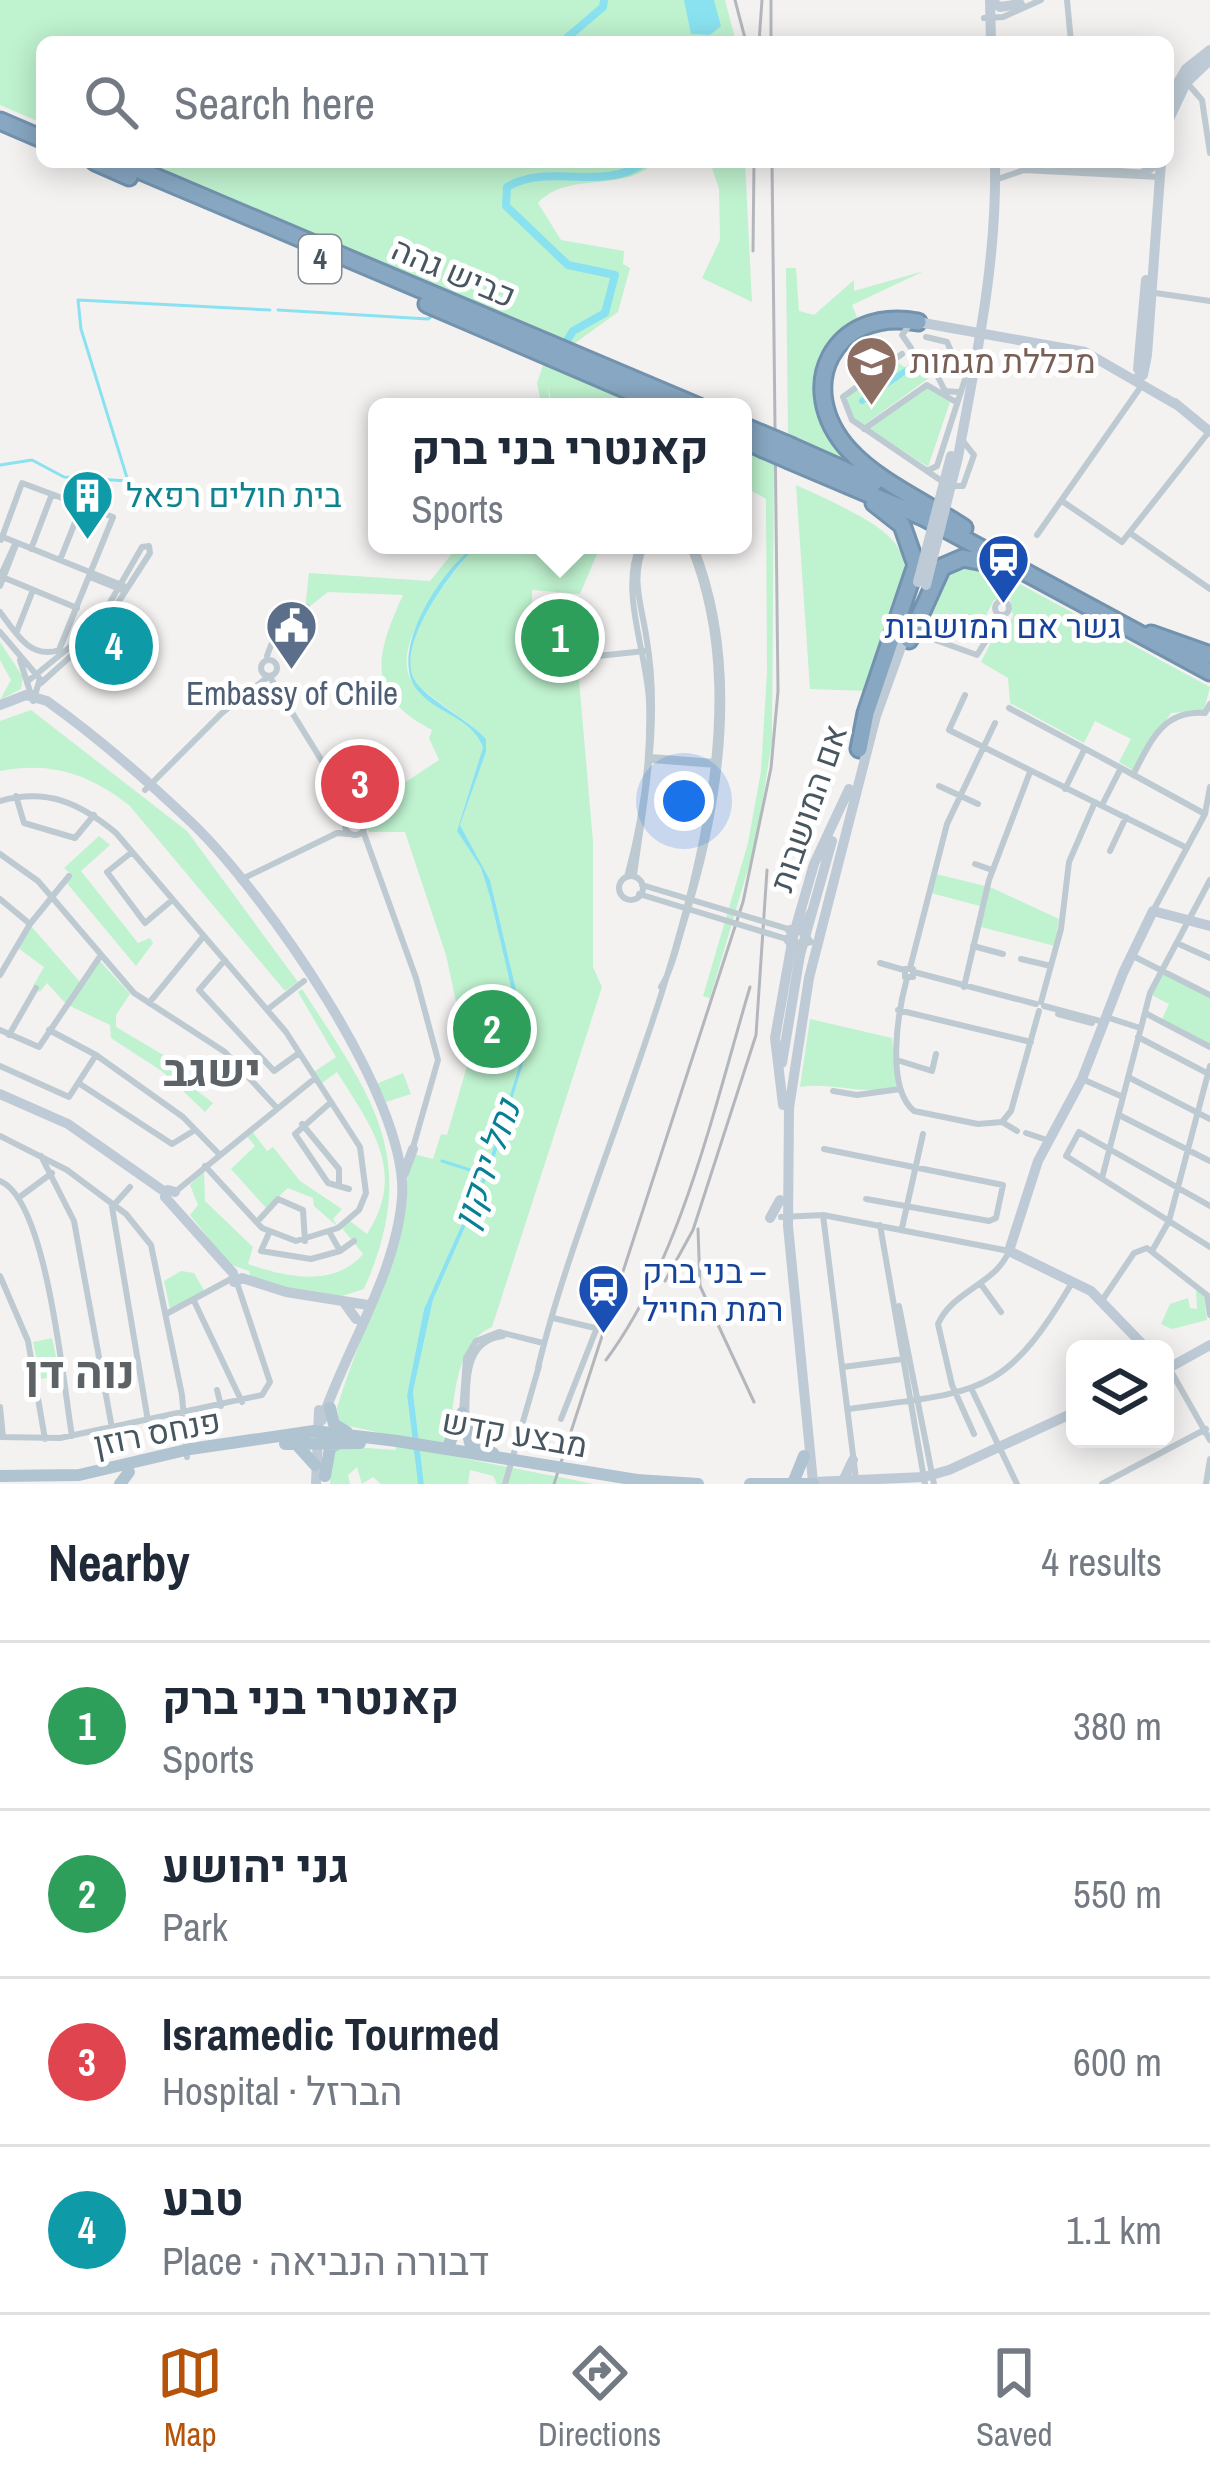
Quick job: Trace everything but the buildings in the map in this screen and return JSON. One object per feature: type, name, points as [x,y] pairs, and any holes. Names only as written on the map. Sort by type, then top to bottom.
[{"type":"highway","points":[[0,111],[36,126]]},
{"type":"highway","points":[[0,121],[36,136]]},
{"type":"highway","name":"כביש גהה","points":[[109,168],[548,351],[675,398]]},
{"type":"highway","name":"כביש גהה","points":[[133,168],[548,351]]},
{"type":"highway","points":[[913,343],[873,320],[849,332],[828,362],[826,403],[834,428],[850,451],[964,528],[1138,628],[1210,658]]},
{"type":"highway","name":"כביש גהה","points":[[578,363],[649,398]]},
{"type":"highway","points":[[752,433],[1119,637],[1210,675]]},
{"type":"highway","points":[[752,440],[762,441]]},
{"type":"highway","points":[[795,458],[964,528]]},
{"type":"highway","points":[[795,458],[923,517],[1210,675]]},
{"type":"highway","points":[[856,491],[902,526],[916,561],[866,713],[860,749]]},
{"type":"highway","points":[[909,640],[947,564],[963,559],[994,564]]},
{"type":"main road","points":[[458,1450],[455,1440],[464,1418]]},
{"type":"main road","points":[[464,1418],[470,1443],[499,1456]]},
{"type":"main road","points":[[320,1475],[330,1448],[345,1437],[334,1424],[321,1429]]},
{"type":"main road","name":"מבצע קדש","points":[[321,1429],[345,1437],[698,1484]]},
{"type":"main road","name":"פנחס רוזן","points":[[189,1453],[290,1444],[321,1429]]},
{"type":"main road","name":"פנחס רוזן","points":[[53,1484],[120,1477],[189,1453],[321,1429]]},
{"type":"main road","points":[[290,1444],[306,1450],[320,1475]]},
{"type":"main road","name":"מבצע קדש","points":[[458,1450],[621,1484]]},
{"type":"main road","points":[[750,1484],[810,1481],[804,1456]]},
{"type":"main road","name":"פנחס רוזן","points":[[3,1481],[120,1477]]},
{"type":"street","points":[[987,0],[1000,8],[1024,2]]},
{"type":"street","points":[[987,0],[992,17],[990,36]]},
{"type":"street","points":[[992,17],[1041,0]]},
{"type":"street","points":[[1067,0],[1070,36]]},
{"type":"street","points":[[992,17],[1024,2]]},
{"type":"street","points":[[1174,93],[1210,50]]},
{"type":"street","points":[[1174,105],[1182,84],[1210,60]]},
{"type":"street","points":[[1182,84],[1204,106],[1210,153]]},
{"type":"street","name":"אם המושבות","points":[[810,1481],[779,1217],[799,1026],[873,727],[922,584],[959,454],[980,334],[992,168]]},
{"type":"street","name":"אם המושבות","points":[[959,454],[967,373],[986,312],[997,220],[993,168]]},
{"type":"street","points":[[995,181],[1011,171],[1064,168],[1153,173],[1155,296],[1142,378],[1037,535]]},
{"type":"street","points":[[1155,296],[1210,301]]},
{"type":"street","points":[[980,334],[1084,352],[1142,378]]},
{"type":"street","points":[[959,454],[974,458],[965,484],[949,486],[864,429],[848,416],[842,400],[913,343],[980,334],[1087,347],[1142,378],[1210,431],[1118,542],[1062,500]]},
{"type":"street","points":[[864,429],[942,374],[953,358],[947,342],[913,343]]},
{"type":"street","points":[[1121,364],[1134,362],[1144,350]]},
{"type":"street","points":[[934,477],[967,373]]},
{"type":"street","points":[[942,374],[946,391],[961,389]]},
{"type":"street","points":[[927,385],[956,402]]},
{"type":"street","points":[[925,471],[937,466]]},
{"type":"street","points":[[0,612],[23,644],[50,654],[63,644],[91,575],[113,517],[22,483],[1,538],[60,560],[91,575],[124,589]]},
{"type":"street","points":[[52,494],[1,579],[77,608]]},
{"type":"street","points":[[60,560],[82,505]]},
{"type":"street","points":[[1130,533],[1210,589]]},
{"type":"street","points":[[0,709],[32,689],[101,629],[142,548],[149,546],[150,554],[124,589]]},
{"type":"street","points":[[639,554],[632,577],[645,650],[652,772],[630,876],[620,887],[622,897],[632,900],[640,890]]},
{"type":"street","points":[[640,554],[636,577],[652,676],[653,745],[646,804]]},
{"type":"street","points":[[661,987],[699,856],[716,763],[711,639],[694,554]]},
{"type":"street","points":[[539,1346],[553,1318],[704,857],[716,763],[716,638],[694,554]]},
{"type":"street","name":"אם המושבות","points":[[804,1456],[779,1217],[784,1070],[777,1017],[814,864],[843,814],[860,749],[922,584]]},
{"type":"street","points":[[16,633],[33,590]]},
{"type":"street","points":[[307,607],[272,643],[269,669],[348,804],[350,834]]},
{"type":"street","points":[[873,727],[909,640],[921,632],[977,655],[999,614],[975,651],[922,626],[920,613]]},
{"type":"street","points":[[2,636],[20,660],[32,689],[145,784]]},
{"type":"street","points":[[594,659],[645,650]]},
{"type":"street","points":[[145,784],[269,669]]},
{"type":"street","points":[[145,784],[269,669]]},
{"type":"street","points":[[32,689],[145,784],[239,875],[369,1084],[398,1158],[393,1213],[321,1429]]},
{"type":"street","points":[[965,695],[949,730],[1187,848]]},
{"type":"street","points":[[1133,775],[1162,725],[1176,713],[1204,713],[1210,704]]},
{"type":"street","points":[[1010,708],[1205,814]]},
{"type":"street","points":[[995,723],[959,795],[898,1010],[900,1089],[914,1112],[978,1124],[1002,1122],[1050,1141]]},
{"type":"street","points":[[653,745],[665,759]]},
{"type":"street","points":[[704,763],[716,750]]},
{"type":"street","points":[[1064,789],[1084,750]]},
{"type":"street","points":[[651,758],[716,763]]},
{"type":"street","points":[[652,772],[665,759]]},
{"type":"street","points":[[704,763],[713,777]]},
{"type":"street","points":[[1002,1122],[1011,1111],[1052,966],[1069,862],[1121,768]]},
{"type":"street","points":[[964,986],[992,870],[1030,772]]},
{"type":"street","points":[[939,786],[978,804]]},
{"type":"street","points":[[974,1434],[955,1392],[948,1352],[938,1332],[940,1317],[1002,1265],[1038,1161],[1082,1079],[1131,955],[1205,814],[1210,787]]},
{"type":"street","points":[[789,1108],[784,1070],[811,913],[843,814],[855,792]]},
{"type":"street","points":[[16,796],[22,822],[75,838],[94,815]]},
{"type":"street","points":[[0,801],[16,796],[57,798],[94,815],[131,852],[268,1009],[359,1147],[368,1178],[359,1210],[330,1233],[305,1240],[269,1232],[205,1166]]},
{"type":"street","points":[[805,944],[843,814]]},
{"type":"street","points":[[1110,851],[1126,818]]},
{"type":"street","points":[[239,875],[350,819],[363,820],[424,1007],[438,1070],[403,1176],[399,1219],[364,1304]]},
{"type":"street","points":[[239,875],[337,833],[363,831]]},
{"type":"street","points":[[131,852],[107,872],[145,922],[171,901]]},
{"type":"street","points":[[0,854],[52,896],[99,958],[149,1004],[225,1052],[276,1107]]},
{"type":"street","points":[[975,865],[992,870]]},
{"type":"street","points":[[0,975],[30,924],[69,876]]},
{"type":"street","points":[[630,876],[640,890],[805,944]]},
{"type":"street","points":[[1102,1178],[1145,1013],[1161,970],[1180,944],[1210,880]]},
{"type":"street","points":[[0,899],[30,924]]},
{"type":"street","points":[[1153,911],[1210,926]]},
{"type":"street","points":[[789,935],[802,929],[811,913]]},
{"type":"street","points":[[963,928],[976,932]]},
{"type":"street","points":[[789,935],[805,944]]},
{"type":"street","points":[[149,1004],[203,937]]},
{"type":"street","points":[[1180,944],[1210,958]]},
{"type":"street","points":[[973,946],[1003,954]]},
{"type":"street","points":[[0,953],[10,958]]},
{"type":"street","points":[[1131,955],[1210,995]]},
{"type":"street","points":[[0,1030],[39,1047],[99,958]]},
{"type":"street","points":[[1021,959],[1052,966]]},
{"type":"street","points":[[225,960],[199,990],[274,1072],[299,1053]]},
{"type":"street","points":[[880,963],[1139,1033],[1209,1071],[1169,1221],[1152,1251]]},
{"type":"street","points":[[268,1009],[306,981]]},
{"type":"street","points":[[306,981],[328,1006],[384,1101],[403,1176]]},
{"type":"street","points":[[9,1035],[36,988]]},
{"type":"street","points":[[898,1010],[1031,1042]]},
{"type":"street","points":[[1145,1013],[1210,1047]]},
{"type":"street","points":[[49,1030],[96,1055],[195,1130],[219,1154]]},
{"type":"street","points":[[899,1061],[932,1071],[936,1054]]},
{"type":"street","points":[[0,1066],[69,1097],[96,1055]]},
{"type":"street","points":[[1128,1077],[1210,1119]]},
{"type":"street","points":[[171,1195],[314,1079]]},
{"type":"street","points":[[1082,1079],[1123,1097]]},
{"type":"street","points":[[80,1084],[172,1144],[195,1130]]},
{"type":"street","points":[[833,1091],[857,1095],[900,1089]]},
{"type":"street","points":[[0,1094],[93,1139],[171,1195],[236,1278],[270,1382],[262,1395],[242,1402],[45,1439],[1,1437],[0,1407]]},
{"type":"street","points":[[330,1103],[295,1134],[298,1146],[328,1183],[349,1190]]},
{"type":"street","points":[[1119,1115],[1210,1161]]},
{"type":"street","points":[[302,1124],[339,1169],[339,1186]]},
{"type":"street","points":[[1210,1206],[1079,1132],[1066,1156],[1210,1246]]},
{"type":"street","points":[[902,1228],[923,1134]]},
{"type":"street","points":[[3,1139],[39,1153],[126,1214],[151,1245],[189,1453]]},
{"type":"street","points":[[824,1149],[1000,1183],[996,1218],[989,1221],[866,1199]]},
{"type":"street","points":[[398,1158],[413,1150]]},
{"type":"street","points":[[39,1153],[77,1236],[112,1428]]},
{"type":"street","points":[[21,1196],[52,1173]]},
{"type":"street","points":[[0,1181],[21,1196],[36,1230],[72,1436]]},
{"type":"street","points":[[112,1208],[130,1187]]},
{"type":"street","points":[[256,1222],[278,1199],[303,1210],[305,1240]]},
{"type":"street","points":[[112,1208],[148,1421]]},
{"type":"street","points":[[823,1215],[849,1409],[852,1482]]},
{"type":"street","points":[[779,1217],[823,1215],[1009,1251],[1073,1281],[1138,1340]]},
{"type":"street","points":[[880,1226],[927,1481]]},
{"type":"street","points":[[269,1232],[261,1251],[285,1259],[340,1251],[354,1241]]},
{"type":"street","points":[[330,1233],[340,1251]]},
{"type":"street","points":[[1101,1302],[1134,1253],[1152,1251],[1207,1295],[1210,1315]]},
{"type":"street","points":[[890,1274],[912,1398]]},
{"type":"street","points":[[0,1276],[28,1341],[45,1439]]},
{"type":"street","points":[[166,1314],[236,1278],[286,1292],[364,1304],[370,1313],[356,1328],[321,1429],[320,1475]]},
{"type":"street","points":[[342,1299],[362,1292],[371,1281]]},
{"type":"street","points":[[849,1409],[972,1389],[1025,1357],[1073,1281]]},
{"type":"street","points":[[980,1282],[1001,1312]]},
{"type":"street","points":[[321,1429],[356,1328],[342,1299]]},
{"type":"street","points":[[194,1301],[215,1336],[242,1402]]},
{"type":"street","points":[[553,1318],[595,1328]]},
{"type":"street","points":[[505,1484],[538,1368],[539,1346],[553,1318]]},
{"type":"street","points":[[561,1419],[600,1320]]},
{"type":"street","points":[[464,1418],[472,1355],[495,1334],[539,1346]]},
{"type":"street","points":[[1174,1366],[1210,1348]]},
{"type":"street","points":[[843,1367],[903,1359]]},
{"type":"street","points":[[1174,1381],[1210,1440]]},
{"type":"street","points":[[972,1389],[1017,1484]]},
{"type":"street","points":[[217,1390],[221,1406]]},
{"type":"street","points":[[810,1481],[927,1481],[1066,1419]]},
{"type":"street","points":[[1102,1484],[1206,1429]]},
{"type":"street","points":[[1206,1484],[1210,1460]]},
{"type":"green space","points":[[0,0],[725,0],[734,36],[36,36],[36,120],[0,105]]},
{"type":"green space","points":[[146,168],[647,168],[627,177],[564,187],[538,203],[561,240],[624,251],[623,264],[630,268],[618,312],[571,346],[559,369],[621,398],[550,398],[548,385],[549,398],[540,398],[537,383],[551,342]]},
{"type":"green space","points":[[712,168],[745,168],[752,302],[702,278],[720,240],[719,189]]},
{"type":"green space","points":[[786,268],[796,268],[799,311],[814,315],[854,280],[854,291],[924,271],[852,305],[859,322],[827,355],[831,424],[891,485],[788,434]]},
{"type":"green space","points":[[896,361],[907,369],[928,362],[933,375],[864,425],[852,418],[844,400]]},
{"type":"green space","points":[[928,387],[950,402],[928,467],[869,429]]},
{"type":"green space","points":[[752,454],[774,463],[772,741],[756,842],[710,998],[703,996],[748,843],[761,771],[767,672],[766,499],[752,491]]},
{"type":"green space","points":[[796,485],[875,525],[894,542],[903,561],[904,582],[867,691],[810,689]]},
{"type":"green space","points":[[452,554],[468,554],[424,612],[408,650],[407,668],[421,692],[469,727],[483,747],[457,831],[481,868],[525,1047],[487,1168],[424,1309],[407,1395],[418,1484],[381,1484],[373,1477],[362,1484],[357,1467],[348,1475],[350,1484],[330,1484],[331,1454],[339,1446],[396,1450],[394,1436],[340,1424],[337,1408],[403,1223],[409,1163],[413,1154],[433,1159],[441,1134],[447,1135],[467,1066],[446,955],[405,832],[369,832],[363,810],[439,760],[429,738],[432,730],[396,703],[382,673],[386,638],[403,595],[328,592],[305,610],[309,573],[430,581]]},
{"type":"green space","points":[[468,554],[597,554],[580,594],[532,590],[533,672],[578,668],[593,842],[593,967],[602,987],[492,1327],[469,1348],[462,1365],[447,1455],[594,1484],[497,1484],[493,1476],[470,1470],[468,1484],[424,1484],[413,1392],[433,1300],[492,1166],[529,1044],[490,880],[460,825],[486,740],[420,687],[411,672],[415,636]]},
{"type":"green space","points":[[956,564],[990,568],[1210,687],[1204,710],[1171,713],[1133,770],[1119,762],[1131,739],[1095,721],[1084,743],[1010,703],[1008,678],[981,662],[1000,624],[1007,627],[1013,616],[1010,600],[994,600],[972,642],[924,621],[940,579]]},
{"type":"green space","points":[[0,642],[23,677],[21,689],[0,700],[11,680],[0,660]]},
{"type":"green space","points":[[31,710],[187,831],[298,982],[285,991],[129,805],[114,794],[53,769],[0,771],[0,721]]},
{"type":"green space","points":[[99,836],[110,845],[81,871],[138,943],[150,938],[153,943],[136,966],[66,882],[71,874],[64,868]]},
{"type":"green space","points":[[936,874],[985,886],[980,906],[931,893]]},
{"type":"green space","points":[[990,887],[1059,919],[1055,946],[981,927]]},
{"type":"green space","points":[[31,926],[80,982],[98,959],[130,994],[116,1015],[116,1027],[187,1069],[183,1080],[213,1103],[205,1112],[163,1072],[111,1038],[110,1025],[66,1004],[47,983],[40,992],[33,986],[44,967],[18,948]]},
{"type":"green space","points":[[1162,973],[1210,997],[1210,1044],[1162,1019],[1169,1004],[1152,995]]},
{"type":"green space","points":[[302,989],[368,1097],[388,1165],[389,1202],[381,1243],[364,1289],[339,1297],[251,1278],[249,1271],[229,1264],[190,1215],[198,1205],[190,1185],[204,1171],[205,1201],[253,1247],[248,1264],[293,1276],[324,1276],[351,1265],[363,1254],[342,1228],[350,1221],[367,1234],[379,1211],[384,1190],[380,1149],[337,1072],[322,1083],[314,1072],[336,1057],[298,992]]},
{"type":"green space","points":[[810,1019],[892,1038],[897,1088],[800,1087]]},
{"type":"green space","points":[[403,1073],[411,1094],[386,1102],[376,1084]]},
{"type":"green space","points":[[252,1131],[267,1151],[273,1147],[300,1181],[342,1209],[333,1219],[338,1227],[314,1206],[313,1198],[288,1188],[266,1208],[231,1169],[255,1146],[246,1135]]},
{"type":"green space","points":[[181,1271],[194,1273],[205,1292],[170,1309],[164,1281]]},
{"type":"green space","points":[[1196,1290],[1204,1296],[1207,1320],[1172,1329],[1161,1324],[1170,1304],[1188,1298],[1190,1308],[1197,1309]]},
{"type":"green space","points":[[52,1338],[60,1375],[41,1379],[33,1342]]},
{"type":"water","points":[[684,0],[714,0],[721,26],[710,35],[691,34]]},
{"type":"water","points":[[469,554],[417,633],[411,671],[419,686],[486,739],[486,752],[460,825],[490,880],[529,1044],[492,1166],[433,1300],[413,1392],[424,1484],[418,1484],[407,1395],[424,1309],[487,1168],[525,1047],[481,868],[457,831],[483,747],[462,722],[419,692],[410,676],[409,656],[422,612]]},
{"type":"water","points":[[563,611],[574,631],[570,651],[553,664],[547,663],[541,615]]},
{"type":"waterway","name":"נחל ירקון","points":[[569,36],[603,7],[604,0]]},
{"type":"waterway","name":"נחל ירקון","points":[[560,351],[573,331],[605,313],[615,275],[568,265],[506,206],[507,187],[541,177],[595,177],[634,168]]},
{"type":"waterway","points":[[0,465],[32,460],[64,477],[128,481],[81,329],[78,300],[270,310]]},
{"type":"waterway","points":[[278,310],[428,319],[433,315],[447,321]]},
{"type":"waterway","points":[[862,401],[914,365]]},
{"type":"waterway","points":[[442,1161],[486,1175]]},
{"type":"tram line","points":[[735,0],[744,36]]},
{"type":"tram line","points":[[759,36],[762,0]]},
{"type":"tram line","points":[[753,251],[754,168]]},
{"type":"railway","points":[[771,0],[771,36]]},
{"type":"railway","points":[[554,1484],[743,902],[771,768],[778,691],[772,168]]},
{"type":"railway","points":[[665,1281],[693,1230],[756,1035],[767,870]]},
{"type":"railway","points":[[606,1360],[632,1320],[675,1230],[750,987]]},
{"type":"railway","points":[[698,1229],[700,1286],[754,1402]]},
{"type":"place","name":"מכללת מגמות","points":[[871,407]]},
{"type":"place","name":"בית חולים רפאל","points":[[87,541]]},
{"type":"place","name":"גשר אם המושבות","points":[[1003,605]]},
{"type":"place","name":"קאנטרי בני ברק","points":[[560,638]]},
{"type":"place","name":"טבע","points":[[114,646]]},
{"type":"place","name":"Embassy of Chile","points":[[292,672]]},
{"type":"place","name":"Isramedic Tourmed","points":[[360,784]]},
{"type":"place","name":"גני יהושע","points":[[492,1029]]},
{"type":"place","name":"בני ברק – רמת החייל","points":[[603,1336]]},
{"type":"district","name":"ישגב","points":[[212,1070]]},
{"type":"district","name":"נוה דן","points":[[80,1372]]}]
